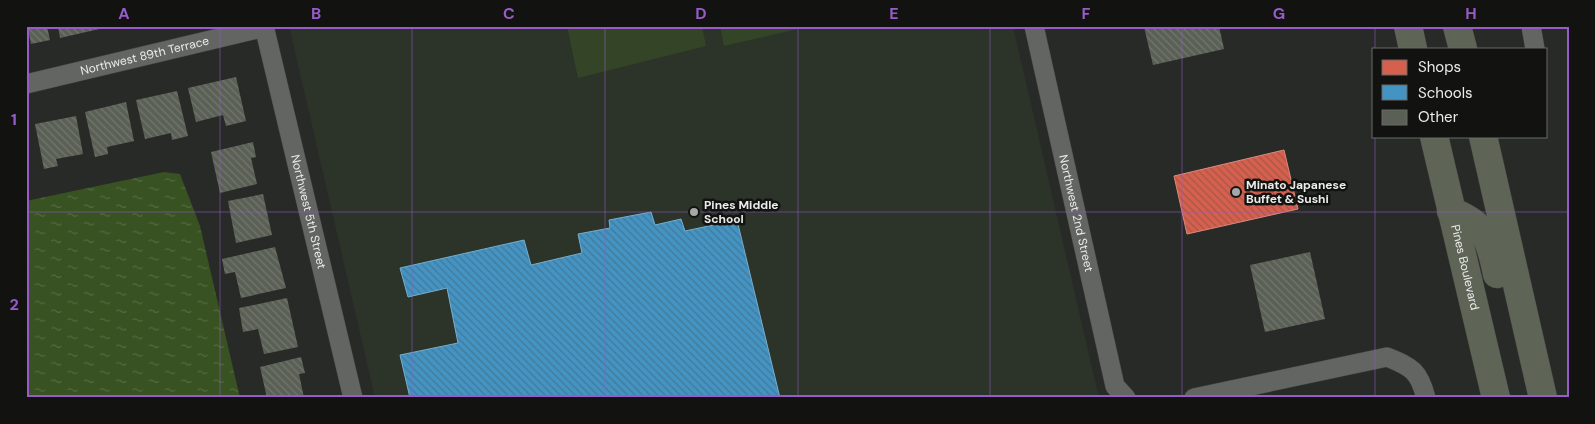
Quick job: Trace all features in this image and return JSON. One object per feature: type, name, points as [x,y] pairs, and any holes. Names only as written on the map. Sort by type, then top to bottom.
[{"type":"highway","points":[[1408,26],[1413,48]]},
{"type":"highway","points":[[1458,26],[1463,48]]},
{"type":"highway","name":"Pines Boulevard","points":[[1434,138],[1496,398]]},
{"type":"highway","points":[[1483,138],[1543,398]]},
{"type":"highway","points":[[1452,210],[1477,224],[1485,234],[1493,252],[1524,398]]},
{"type":"street","name":"Northwest 2nd Street","points":[[1034,26],[1115,386],[1126,398]]},
{"type":"street","points":[[1531,26],[1535,48]]},
{"type":"street","name":"Northwest 89th Terrace","points":[[26,84],[265,27]]},
{"type":"street","name":"Northwest 5th Street","points":[[265,27],[353,398]]},
{"type":"street","points":[[1194,398],[1387,357],[1412,368],[1421,381],[1426,398]]},
{"type":"shaded area","name":"Pines Middle School","points":[[289,26],[1013,26],[1099,398],[375,398]]},
{"type":"shaded area","points":[[567,26],[702,26],[706,46],[578,78]]},
{"type":"shaded area","points":[[720,26],[806,26],[806,27],[724,46]]},
{"type":"water","points":[[164,172],[180,174],[200,226],[240,398],[26,398],[26,201]]},
{"type":"building: Shops","name":"Minato Japanese Buffet & Sushi","points":[[1284,150],[1298,209],[1187,234],[1174,176]]},
{"type":"building: Schools","name":"Pines Middle School","points":[[651,212],[655,225],[681,219],[685,231],[737,220],[780,398],[410,398],[400,355],[458,343],[447,288],[408,297],[400,268],[524,240],[531,265],[582,253],[578,234],[610,228],[609,220]]},
{"type":"building: Other","points":[[26,26],[47,26],[50,40],[31,44],[29,34],[26,34]]},
{"type":"building: Other","points":[[58,26],[108,26],[108,27],[60,38]]},
{"type":"building: Other","points":[[1219,26],[1224,49],[1153,65],[1144,27]]},
{"type":"building: Other","points":[[236,77],[246,121],[226,126],[223,115],[196,122],[188,88]]},
{"type":"building: Other","points":[[177,91],[188,136],[172,140],[171,133],[145,139],[136,100]]},
{"type":"building: Other","points":[[126,102],[134,141],[107,147],[108,154],[95,157],[85,112]]},
{"type":"building: Other","points":[[76,116],[83,154],[56,159],[58,166],[44,169],[35,124]]},
{"type":"building: Other","points":[[253,142],[256,157],[251,158],[257,184],[220,193],[211,152]]},
{"type":"building: Other","points":[[263,194],[272,235],[236,243],[228,201]]},
{"type":"building: Other","points":[[275,247],[286,288],[241,298],[235,272],[225,274],[222,259]]},
{"type":"building: Other","points":[[1310,252],[1325,319],[1265,332],[1250,265]]},
{"type":"building: Other","points":[[287,298],[298,347],[264,354],[258,329],[243,332],[239,308]]},
{"type":"building: Other","points":[[301,357],[305,373],[299,374],[304,398],[267,398],[260,367]]},
{"type":"place","name":"Minato Japanese Buffet & Sushi","points":[[1236,192]]},
{"type":"place","name":"Pines Middle School","points":[[694,212]]}]
